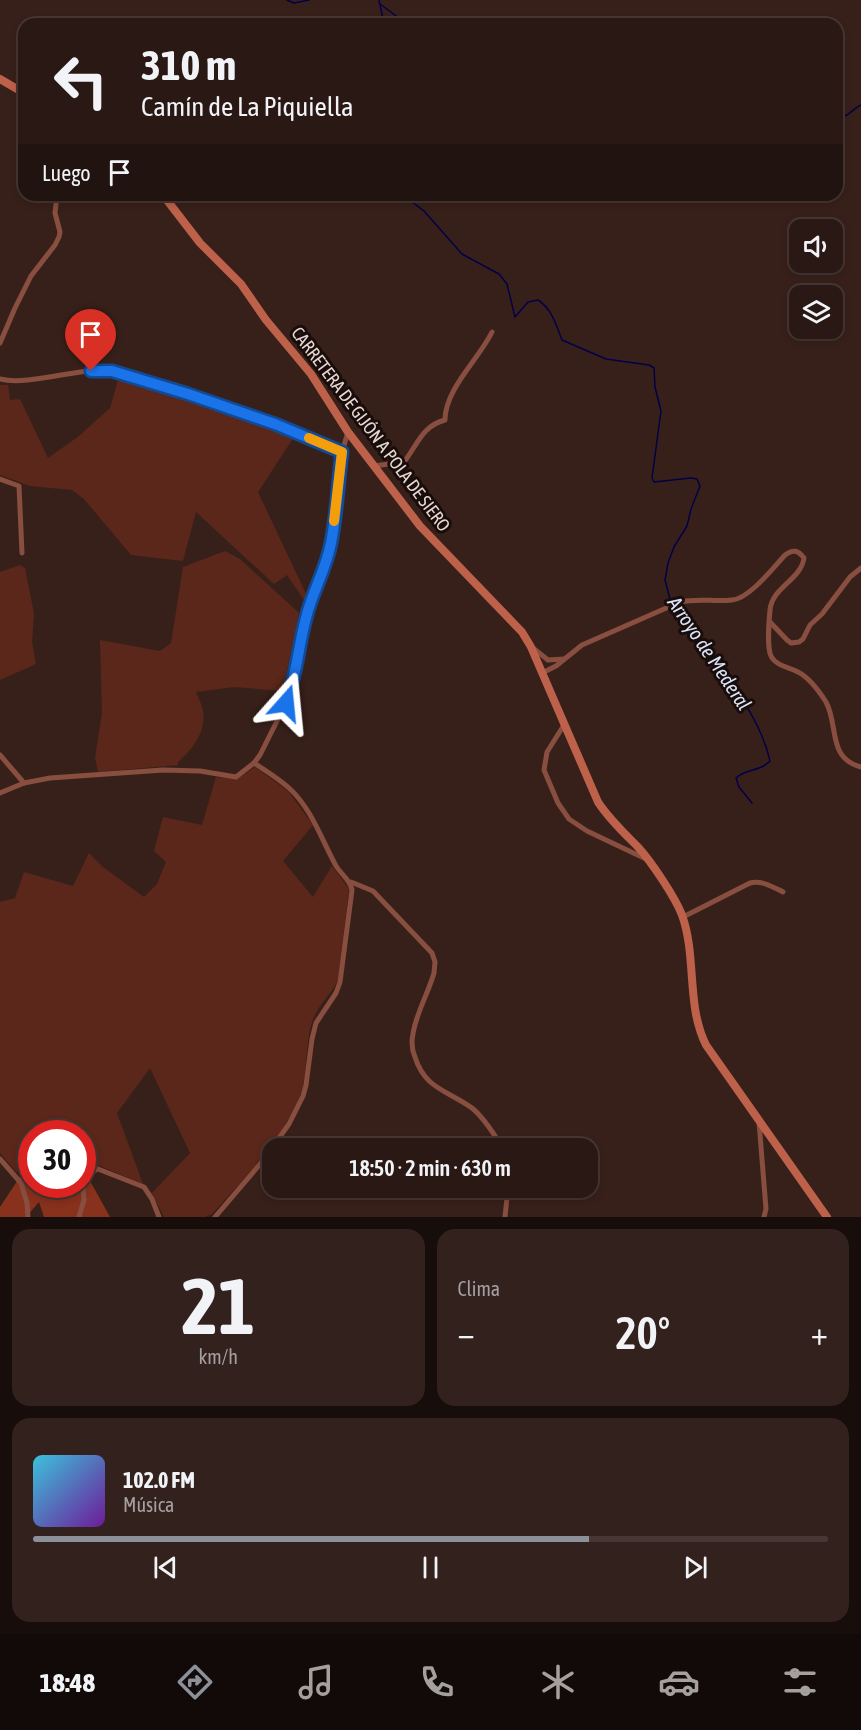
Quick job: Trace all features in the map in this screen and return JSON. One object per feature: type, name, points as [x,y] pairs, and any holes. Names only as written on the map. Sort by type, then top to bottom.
[{"type":"street","points":[[0,80],[18,90]]},
{"type":"street","points":[[0,343],[31,276],[59,237],[60,232],[55,213],[56,201]]},
{"type":"street","name":"CARRETERA DE GIJÓN A POLA DE SIERO","points":[[168,201],[200,243],[241,284],[266,320],[312,374],[348,432],[420,526],[522,632],[531,647],[587,778],[605,813],[648,860],[677,904],[688,941],[695,1006],[702,1038],[826,1217]]},
{"type":"street","points":[[374,466],[404,462],[430,425],[445,420],[451,397],[492,332]]},
{"type":"street","points":[[0,379],[7,381],[91,371],[112,371],[275,424],[342,452]]},
{"type":"street","points":[[0,793],[24,783],[50,778],[175,769],[236,777],[254,763],[294,683],[310,602],[323,573],[331,543],[342,452],[348,432]]},
{"type":"street","points":[[0,479],[19,486],[22,554]]},
{"type":"street","points":[[541,670],[556,666],[582,645],[680,602],[738,599],[751,590],[790,551],[800,552],[804,563],[772,601],[768,647],[775,661],[796,670],[814,685],[831,713],[833,734],[840,752],[849,761],[861,767]]},
{"type":"street","points":[[770,622],[791,643],[799,642],[810,625],[822,614],[850,577],[861,568]]},
{"type":"street","points":[[531,647],[548,660],[565,658]]},
{"type":"street","points":[[541,670],[548,660]]},
{"type":"street","points":[[564,725],[548,752],[544,770],[558,804],[568,819],[587,831],[648,860]]},
{"type":"street","points":[[0,755],[24,783]]},
{"type":"street","points":[[254,763],[290,788],[314,821],[336,866],[351,882],[373,891],[432,953],[435,962],[434,973],[412,1036],[412,1049],[423,1076],[431,1084],[474,1109],[496,1138]]},
{"type":"street","points":[[215,1217],[261,1163],[288,1124],[303,1096],[316,1023],[336,993],[340,982],[352,890],[351,882]]},
{"type":"street","points":[[682,917],[750,883],[771,885],[783,892]]},
{"type":"street","points":[[759,1122],[766,1209],[764,1217]]},
{"type":"street","points":[[0,1159],[21,1183],[27,1203],[28,1217]]},
{"type":"street","points":[[79,1217],[84,1200],[83,1187],[89,1173],[98,1170],[144,1187],[159,1217]]},
{"type":"street","points":[[505,1217],[507,1198]]},
{"type":"shaded area","points":[[119,376],[270,425],[294,437],[258,492],[308,598],[306,603],[287,575],[274,584],[196,512],[183,561],[131,555],[84,499],[72,490],[30,486],[0,475],[0,385],[8,385],[10,400],[20,399],[48,458],[79,436],[110,408]]},
{"type":"shaded area","points":[[225,551],[240,559],[299,613],[283,691],[234,687],[196,692],[203,711],[202,726],[197,740],[178,762],[178,765],[98,772],[95,758],[102,713],[100,640],[160,651],[171,643],[183,567]]},
{"type":"shaded area","points":[[20,565],[25,568],[34,614],[32,642],[36,664],[0,680],[0,572]]},
{"type":"shaded area","points":[[255,767],[288,791],[313,825],[283,861],[313,897],[332,866],[349,889],[338,980],[317,1010],[312,1023],[303,1087],[292,1113],[276,1138],[262,1138],[262,1158],[212,1214],[205,1217],[164,1217],[152,1193],[190,1153],[150,1068],[117,1113],[143,1184],[100,1166],[96,1167],[96,1120],[18,1120],[17,1173],[0,1153],[0,902],[15,898],[24,872],[73,886],[89,853],[103,867],[144,897],[157,884],[166,862],[154,851],[163,817],[202,825],[216,777],[237,779]]},
{"type":"shaded area","points":[[18,1180],[18,1198],[96,1198],[96,1192],[110,1217],[44,1217],[39,1202],[26,1217],[0,1217],[0,1207]]},
{"type":"waterway","name":"Arroyo de Mederal","points":[[287,0],[294,3],[309,0]]},
{"type":"waterway","name":"Arroyo de Mederal","points":[[379,0],[383,18]]},
{"type":"waterway","points":[[380,4],[399,18]]},
{"type":"waterway","points":[[843,117],[861,105]]},
{"type":"waterway","name":"Arroyo de Mederal","points":[[411,201],[424,211],[462,254],[499,274],[507,284],[515,317],[528,302],[538,300],[550,313],[562,340],[606,359],[649,365],[654,368],[655,387],[661,411],[652,478],[654,482],[691,478],[697,479],[700,486],[687,526],[674,547],[668,563],[665,580],[671,603]]},
{"type":"waterway","name":"Arroyo de Mederal","points":[[675,606],[689,622],[736,690],[753,717],[766,746],[770,761],[736,778],[739,787],[752,803]]},
{"type":"slow traffic","points":[[309,438],[342,452],[334,521]]},
{"type":"route","points":[[91,371],[112,371],[188,394],[275,424],[342,452],[331,543],[323,573],[310,602],[294,683],[286,703]]}]
